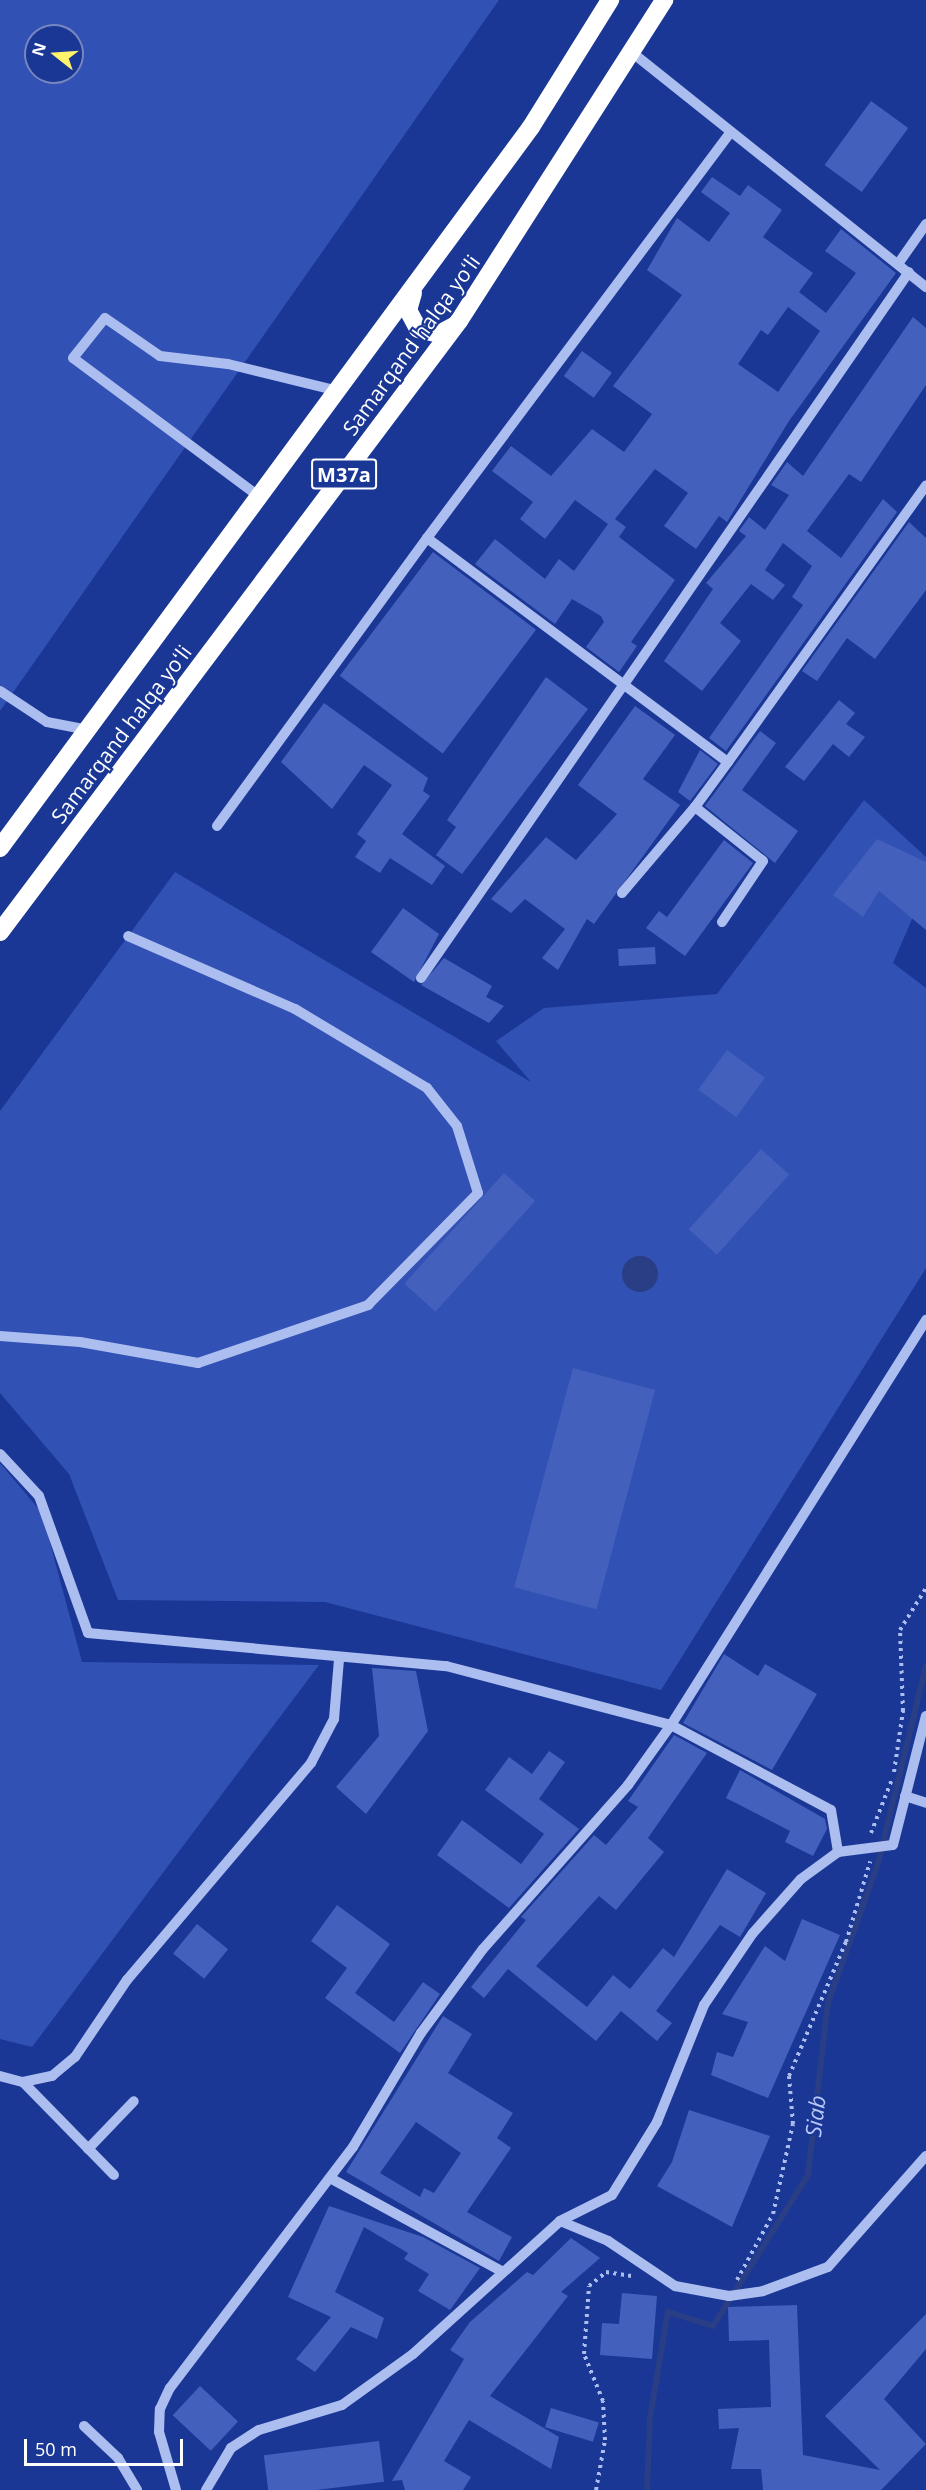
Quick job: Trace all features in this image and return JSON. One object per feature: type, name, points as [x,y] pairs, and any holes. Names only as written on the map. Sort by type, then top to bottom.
[{"type":"highway","name":"Samarqand halqa yoʻli","points":[[0,848],[417,286],[531,127],[609,0]]},
{"type":"highway","name":"Samarqand halqa yoʻli","points":[[0,932],[459,321],[634,54],[664,0]]},
{"type":"highway","points":[[417,286],[408,310],[418,329],[439,334],[459,321]]},
{"type":"street","points":[[634,54],[730,133],[926,287]]},
{"type":"street","points":[[217,826],[427,538],[730,133]]},
{"type":"street","points":[[898,264],[926,224]]},
{"type":"street","points":[[421,978],[909,272]]},
{"type":"street","points":[[261,498],[73,358],[105,318],[160,356],[228,364],[338,392]]},
{"type":"street","points":[[622,893],[695,807],[926,485]]},
{"type":"street","points":[[427,538],[622,688],[728,762]]},
{"type":"street","points":[[0,691],[47,722],[88,730]]},
{"type":"street","points":[[695,807],[763,861],[722,922]]},
{"type":"street","points":[[0,1336],[80,1342],[198,1363],[368,1305],[478,1193],[457,1126],[427,1088],[295,1008],[128,936]]},
{"type":"street","points":[[176,2490],[159,2432],[160,2409],[330,2178],[421,2033],[483,1949],[628,1785],[671,1725],[926,1320]]},
{"type":"street","points":[[0,1454],[39,1496],[88,1633],[339,1659],[446,1666],[671,1725],[831,1810],[838,1852]]},
{"type":"street","points":[[0,2076],[23,2082],[52,2076],[75,2057],[127,1980],[311,1763],[334,1719],[339,1659]]},
{"type":"street","points":[[206,2490],[231,2448],[259,2430],[342,2405],[412,2354],[560,2221],[612,2195],[657,2122],[704,2005],[767,1918],[801,1879],[838,1852],[890,1845],[926,1716]]},
{"type":"street","points":[[905,1796],[926,1803]]},
{"type":"street","points":[[23,2082],[114,2175]]},
{"type":"street","points":[[88,2149],[134,2101]]},
{"type":"street","points":[[560,2221],[608,2241],[675,2286],[727,2295],[749,2293],[828,2267],[926,2156]]},
{"type":"street","points":[[330,2178],[503,2272]]},
{"type":"street","points":[[84,2426],[118,2458],[137,2490]]},
{"type":"path","points":[[866,1848],[872,1825],[893,1777],[903,1711],[900,1630],[926,1588]]},
{"type":"path","points":[[727,2295],[773,2214],[793,2124],[789,2076],[846,1942],[868,1880],[870,1858]]},
{"type":"path","points":[[596,2490],[605,2440],[603,2401],[584,2354],[589,2286],[606,2272],[637,2277]]},
{"type":"shaded area","points":[[0,0],[499,0],[0,711]]},
{"type":"shaded area","points":[[864,800],[926,857],[926,887],[893,963],[926,988],[926,1268],[661,1690],[325,1602],[118,1600],[69,1474],[0,1393],[0,1111],[175,872],[531,1082],[496,1041],[544,1008],[717,994]]},
{"type":"shaded area","points":[[640,1256],[653,1261],[658,1274],[653,1287],[640,1292],[627,1287],[622,1274],[627,1261]]},
{"type":"shaded area","points":[[0,1463],[42,1513],[82,1662],[319,1665],[32,2047],[0,2039]]},
{"type":"building","points":[[871,101],[908,128],[862,192],[825,165]]},
{"type":"building","points":[[712,177],[740,196],[748,185],[782,210],[763,237],[813,273],[799,292],[826,313],[856,273],[825,251],[841,229],[896,273],[789,421],[727,522],[719,516],[696,549],[664,526],[688,493],[655,469],[615,519],[626,527],[619,537],[675,580],[631,642],[637,646],[619,672],[586,647],[604,622],[601,616],[572,599],[555,624],[475,564],[495,539],[545,579],[559,559],[574,571],[608,524],[575,500],[545,539],[520,519],[533,502],[492,471],[511,446],[551,476],[592,429],[624,452],[652,414],[613,386],[682,295],[647,270],[677,218],[709,242],[730,213],[701,192]],"holes":[[[788,307],[820,331],[778,392],[738,364],[761,330],[768,335]]]},
{"type":"building","points":[[913,317],[926,328],[926,385],[861,482],[849,474],[807,531],[841,558],[883,499],[897,512],[726,751],[709,738],[803,605],[792,597],[812,566],[783,543],[765,570],[785,585],[773,600],[751,584],[720,623],[741,641],[702,691],[664,661],[713,589],[706,583],[746,536],[739,531],[749,517],[765,530],[789,495],[771,485],[787,462],[803,476]]},
{"type":"building","points":[[582,351],[612,373],[594,398],[564,376]]},
{"type":"building","points":[[909,522],[926,538],[926,590],[875,659],[847,638],[817,681],[802,671]]},
{"type":"building","points":[[433,552],[536,630],[443,753],[340,676]]},
{"type":"building","points":[[546,677],[588,709],[462,874],[436,855],[456,827],[447,820]]},
{"type":"building","points":[[839,700],[855,713],[846,724],[865,737],[849,757],[833,744],[804,781],[785,767]]},
{"type":"building","points":[[324,703],[428,778],[423,791],[430,796],[402,834],[445,866],[432,885],[390,858],[380,873],[355,857],[366,841],[357,834],[392,785],[364,765],[332,809],[281,762]]},
{"type":"building","points":[[635,706],[675,735],[643,779],[680,805],[594,924],[587,919],[558,970],[542,958],[565,929],[525,899],[511,913],[491,899],[546,837],[576,860],[617,814],[578,785]]},
{"type":"building","points":[[760,731],[776,743],[742,790],[798,831],[775,863],[705,806]]},
{"type":"building","points":[[700,750],[718,764],[690,801],[678,792]]},
{"type":"building","points":[[877,839],[926,862],[926,930],[879,891],[863,917],[833,895]]},
{"type":"building","points":[[724,840],[753,863],[685,956],[646,928],[659,911],[667,917]]},
{"type":"building","points":[[403,908],[439,934],[414,982],[371,952]]},
{"type":"building","points":[[655,947],[656,964],[619,966],[618,949]]},
{"type":"building","points":[[444,958],[492,986],[486,997],[504,1006],[489,1023],[421,985]]},
{"type":"building","points":[[727,1050],[765,1078],[736,1117],[698,1090]]},
{"type":"building","points":[[761,1149],[789,1174],[717,1255],[689,1229]]},
{"type":"building","points":[[504,1173],[535,1201],[436,1312],[404,1284]]},
{"type":"building","points":[[573,1368],[655,1390],[596,1609],[514,1587]]},
{"type":"building","points":[[724,1654],[758,1676],[765,1664],[817,1694],[772,1770],[683,1723]]},
{"type":"building","points":[[372,1668],[416,1671],[428,1731],[366,1814],[336,1787],[379,1736]]},
{"type":"building","points":[[674,1735],[707,1753],[648,1838],[664,1852],[616,1910],[599,1896],[536,1966],[587,2007],[613,1975],[630,1989],[663,1948],[674,1957],[727,1869],[766,1893],[740,1937],[720,1925],[656,2011],[672,2023],[657,2041],[621,2011],[596,2041],[508,1969],[484,1998],[471,1987],[526,1920],[521,1917],[594,1835],[606,1845],[638,1807],[628,1801]]},
{"type":"building","points":[[549,1751],[565,1762],[539,1799],[579,1829],[509,1908],[437,1855],[462,1820],[521,1864],[544,1834],[485,1790],[509,1757],[532,1774]]},
{"type":"building","points":[[740,1770],[825,1819],[827,1829],[813,1856],[785,1842],[790,1831],[726,1798]]},
{"type":"building","points":[[337,1905],[390,1944],[355,1993],[394,2022],[423,1982],[440,1994],[400,2053],[325,1998],[347,1968],[311,1941]]},
{"type":"building","points":[[802,1919],[840,1935],[768,2098],[711,2075],[717,2052],[733,2057],[748,2022],[722,2014],[765,1946],[785,1961]]},
{"type":"building","points":[[197,1924],[228,1949],[204,1979],[173,1954]]},
{"type":"building","points":[[443,2016],[472,2034],[448,2073],[513,2113],[497,2138],[511,2148],[467,2212],[512,2237],[499,2261],[346,2172]],"holes":[[[416,2122],[461,2153],[434,2193],[424,2188],[420,2197],[380,2173]]]},
{"type":"building","points":[[689,2110],[770,2136],[732,2227],[657,2186],[672,2162]]},
{"type":"building","points":[[329,2206],[423,2237],[480,2268],[450,2310],[418,2291],[429,2274],[404,2259],[408,2253],[364,2227],[335,2292],[384,2318],[377,2339],[351,2327],[315,2372],[296,2359],[331,2317],[288,2297]]},
{"type":"building","points":[[571,2238],[600,2258],[561,2292],[568,2296],[490,2396],[559,2437],[551,2469],[469,2420],[444,2461],[471,2477],[463,2490],[405,2490],[402,2480],[392,2481],[464,2359],[450,2350],[470,2322],[527,2272],[533,2275]]},
{"type":"building","points":[[622,2293],[657,2296],[652,2359],[600,2355],[602,2323],[619,2324]]},
{"type":"building","points":[[797,2305],[803,2455],[880,2470],[825,2416],[926,2314],[926,2349],[884,2399],[926,2444],[881,2490],[763,2490],[761,2469],[731,2469],[739,2428],[719,2429],[718,2409],[771,2407],[769,2340],[729,2341],[728,2307]]},
{"type":"building","points":[[200,2386],[238,2421],[211,2451],[173,2415]]},
{"type":"building","points":[[551,2408],[599,2423],[593,2442],[545,2427]]},
{"type":"building","points":[[379,2441],[384,2482],[316,2490],[268,2490],[264,2455]]},
{"type":"waterway","name":"Siab","points":[[647,2490],[650,2417],[668,2312],[713,2326],[808,2175],[828,2003],[878,1863],[926,1666]]}]
